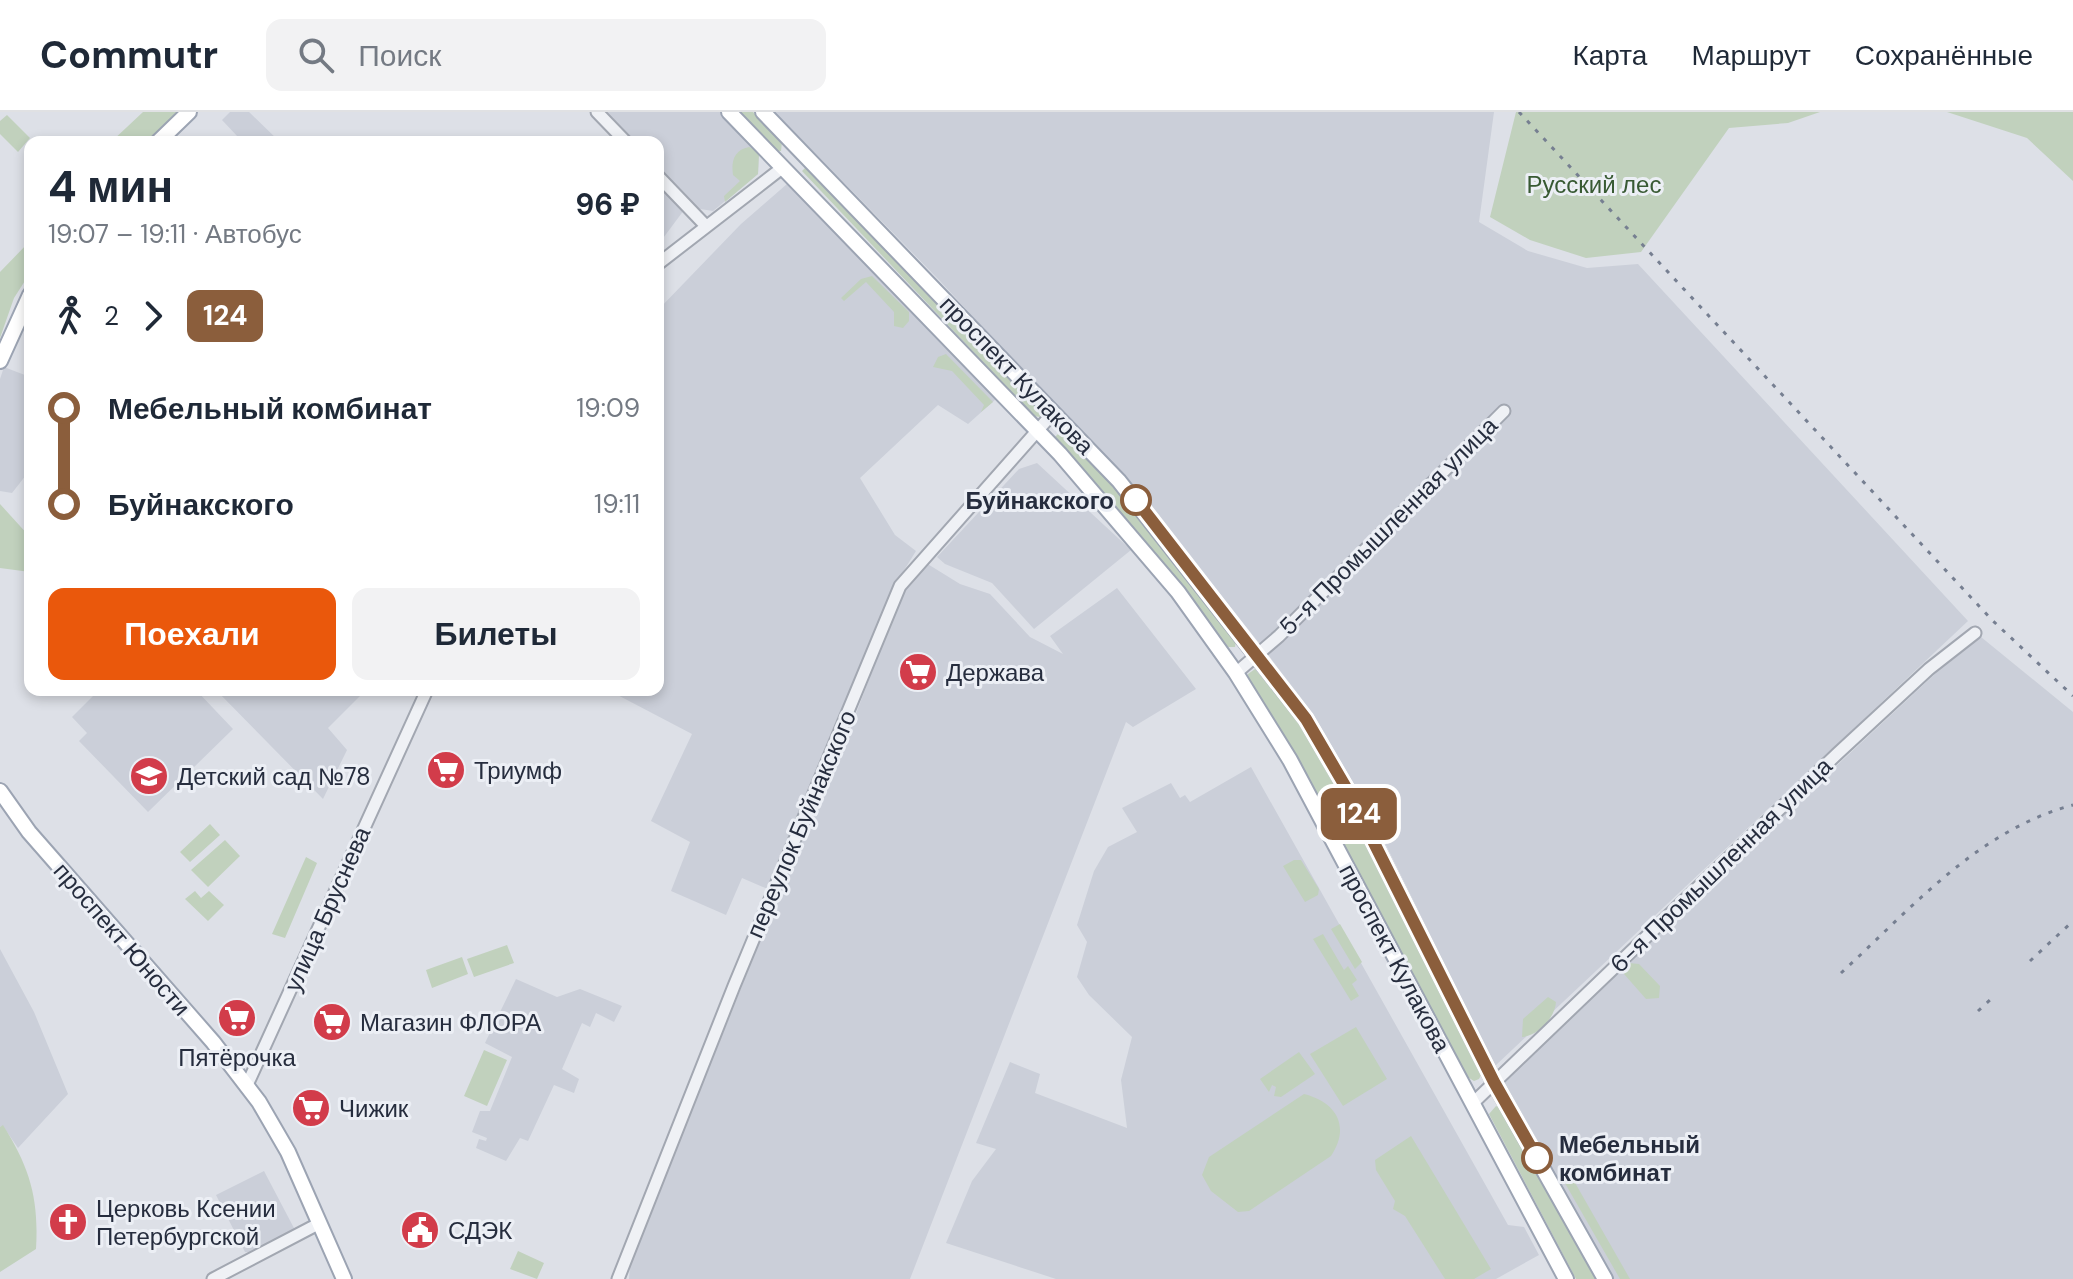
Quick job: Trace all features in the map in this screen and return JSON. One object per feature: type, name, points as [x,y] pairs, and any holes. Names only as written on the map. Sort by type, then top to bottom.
[{"type":"main road","points":[[164,136],[189,112]]},
{"type":"main road","name":"проспект Кулакова","points":[[729,112],[1036,429],[1162,573],[1236,673],[1290,760],[1566,1279]]},
{"type":"main road","name":"проспект Кулакова","points":[[763,112],[1143,508],[1306,719],[1348,791],[1494,1082],[1605,1279]]},
{"type":"main road","points":[[782,168],[801,151]]},
{"type":"main road","points":[[0,361],[24,308]]},
{"type":"main road","name":"проспект Юности","points":[[0,792],[46,852],[247,1085],[281,1136],[344,1279]]},
{"type":"street","points":[[597,112],[620,136]]},
{"type":"street","points":[[664,259],[782,168]]},
{"type":"street","points":[[664,182],[706,226]]},
{"type":"street","name":"5-я Промышленная улица","points":[[1236,673],[1258,656],[1504,411]]},
{"type":"street","name":"переулок Буйнакского","points":[[618,1279],[734,986],[900,586],[1053,413]]},
{"type":"street","name":"6-я Промышленная улица","points":[[1473,1103],[1837,754],[1929,669],[1975,633]]},
{"type":"street","name":"улица Бруснева","points":[[247,1085],[424,696]]},
{"type":"street","points":[[213,1279],[320,1223]]},
{"type":"shaded area","points":[[230,112],[249,112],[274,136],[237,136],[222,120]]},
{"type":"shaded area","points":[[605,112],[720,112],[759,152],[758,174],[713,211],[684,210],[664,237],[664,136],[626,136]]},
{"type":"shaded area","points":[[775,112],[1494,112],[1479,222],[1528,251],[1587,268],[1638,264],[1968,621],[1495,1066],[1381,835],[1324,732],[1267,653],[1161,520],[940,281]]},
{"type":"shaded area","points":[[787,184],[996,399],[968,424],[938,405],[860,478],[895,535],[916,551],[893,588],[770,890],[742,878],[726,915],[671,891],[690,842],[651,821],[692,734],[619,696],[664,696],[664,304],[741,224]]},
{"type":"shaded area","points":[[4,367],[24,375],[24,478],[12,493],[0,491],[0,379]]},
{"type":"shaded area","points":[[1037,463],[1131,550],[1034,629],[992,583],[945,564],[937,557],[1019,469]]},
{"type":"shaded area","points":[[926,563],[960,584],[990,594],[1030,637],[1063,654],[1050,636],[1117,588],[1196,689],[1133,727],[1126,722],[910,1279],[629,1279],[630,1264],[836,752],[841,753],[900,598]]},
{"type":"shaded area","points":[[1981,637],[2073,712],[2073,1279],[1610,1279],[1498,1081],[1935,674]]},
{"type":"shaded area","name":"Детский сад №78","points":[[93,696],[202,696],[233,729],[148,812],[79,741],[87,733],[72,717]]},
{"type":"shaded area","points":[[222,696],[360,696],[328,728],[347,750],[323,799]]},
{"type":"shaded area","points":[[1251,767],[1508,1225],[1524,1227],[1539,1255],[1496,1279],[1056,1279],[946,1243],[972,1181],[996,1149],[976,1143],[1010,1062],[1040,1074],[1035,1093],[1127,1128],[1121,1080],[1132,1037],[1089,995],[1077,977],[1087,942],[1077,925],[1094,871],[1108,847],[1137,832],[1122,808],[1171,783],[1180,798],[1185,795],[1190,802]]},
{"type":"shaded area","points":[[0,949],[34,1012],[68,1094],[18,1148],[3,1126],[0,1127]]},
{"type":"shaded area","points":[[516,979],[557,997],[580,989],[622,1006],[614,1022],[596,1013],[590,1027],[582,1023],[562,1069],[579,1079],[574,1093],[554,1085],[528,1141],[520,1138],[506,1161],[476,1148],[479,1139],[486,1141],[487,1138],[472,1132],[480,1111],[490,1111],[512,1057],[485,1043]]},
{"type":"shaded area","points":[[264,1171],[295,1230],[253,1253],[245,1252],[216,1195]]},
{"type":"green space","points":[[143,112],[182,112],[157,136],[117,136]]},
{"type":"green space","points":[[738,112],[753,112],[782,142],[781,151],[776,151]]},
{"type":"green space","name":"Русский лес","points":[[1516,112],[1820,112],[1788,123],[1729,128],[1641,252],[1586,258],[1530,240],[1490,217]]},
{"type":"green space","points":[[1947,112],[2073,112],[2073,181],[2027,138]]},
{"type":"green space","points":[[7,115],[28,136],[24,136],[24,145],[18,152],[0,134],[0,121]]},
{"type":"green space","points":[[749,147],[759,152],[758,174],[725,202],[724,196],[740,181],[733,175],[735,157]]},
{"type":"green space","points":[[809,164],[1041,409],[1040,417],[1034,416],[802,171]]},
{"type":"green space","points":[[24,247],[24,282],[14,298],[0,338],[0,272]]},
{"type":"green space","points":[[872,276],[909,312],[909,321],[903,328],[894,326],[894,312],[866,282],[844,301],[841,298],[861,279]]},
{"type":"green space","points":[[946,354],[993,402],[981,412],[984,405],[952,371],[933,367],[938,357]]},
{"type":"green space","points":[[1059,433],[1065,435],[1123,496],[1236,640],[1235,647],[1228,647],[1180,583],[1057,442],[1055,437]]},
{"type":"green space","points":[[0,504],[24,530],[24,571],[0,568]]},
{"type":"green space","points":[[1255,669],[1304,729],[1327,768],[1482,1073],[1479,1079],[1474,1081],[1466,1076],[1311,784],[1248,679],[1248,674]]},
{"type":"green space","points":[[210,824],[220,835],[190,862],[180,852]]},
{"type":"green space","points":[[225,840],[240,856],[208,887],[191,870]]},
{"type":"green space","points":[[306,857],[317,863],[285,938],[272,934]]},
{"type":"green space","points":[[1301,860],[1319,889],[1318,895],[1305,902],[1283,866]]},
{"type":"green space","points":[[195,891],[201,898],[209,891],[224,905],[208,921],[185,899]]},
{"type":"green space","points":[[1340,924],[1362,962],[1355,969],[1331,929]]},
{"type":"green space","points":[[1323,934],[1344,970],[1348,966],[1357,980],[1352,984],[1359,996],[1351,1001],[1313,939]]},
{"type":"green space","points":[[507,945],[514,963],[474,977],[467,959]]},
{"type":"green space","points":[[462,957],[468,974],[432,988],[426,970]]},
{"type":"green space","points":[[1639,964],[1660,986],[1659,998],[1646,999],[1624,974],[1624,966]]},
{"type":"green space","points":[[1548,997],[1556,1002],[1549,1020],[1540,1030],[1522,1037],[1523,1019]]},
{"type":"green space","points":[[1356,1027],[1387,1079],[1343,1106],[1310,1054]]},
{"type":"green space","points":[[484,1050],[507,1060],[487,1106],[464,1096]]},
{"type":"green space","points":[[1299,1052],[1315,1074],[1281,1097],[1274,1096],[1276,1087],[1272,1085],[1269,1092],[1260,1079]]},
{"type":"green space","points":[[1304,1094],[1325,1103],[1337,1117],[1340,1135],[1331,1156],[1249,1211],[1238,1212],[1211,1191],[1202,1175],[1209,1157]]},
{"type":"green space","points":[[1496,1106],[1502,1109],[1597,1279],[1576,1279],[1489,1114]]},
{"type":"green space","points":[[3,1125],[20,1155],[31,1184],[37,1231],[36,1249],[0,1272],[0,1127]]},
{"type":"green space","points":[[1411,1136],[1491,1269],[1474,1279],[1445,1279],[1405,1216],[1393,1209],[1395,1201],[1376,1170],[1375,1160]]},
{"type":"green space","points":[[1567,1172],[1630,1279],[1620,1279],[1562,1178]]},
{"type":"green space","points":[[518,1251],[544,1263],[537,1279],[510,1269]]},
{"type":"railway","points":[[1519,112],[1992,620],[2073,696]]},
{"type":"railway","points":[[1841,973],[1921,898],[1977,852],[2039,817],[2073,805]]},
{"type":"railway","points":[[2030,961],[2073,921]]},
{"type":"railway","points":[[1978,1011],[1990,1000]]},
{"type":"bus line","name":"124","points":[[1136,500],[1306,719],[1348,791],[1494,1082],[1537,1158]]},
{"type":"place","name":"Буйнакского","points":[[1136,500]]},
{"type":"place","name":"Держава","points":[[918,672]]},
{"type":"place","name":"Триумф","points":[[446,770]]},
{"type":"place","name":"Детский сад №78","points":[[149,776]]},
{"type":"place","name":"Пятёрочка","points":[[237,1018]]},
{"type":"place","name":"Магазин ФЛОРА","points":[[332,1022]]},
{"type":"place","name":"Чижик","points":[[311,1108]]},
{"type":"place","name":"Мебельный комбинат","points":[[1537,1158]]},
{"type":"place","name":"Церковь Ксении Петербургской","points":[[68,1222]]},
{"type":"place","name":"СДЭК","points":[[420,1230]]}]
